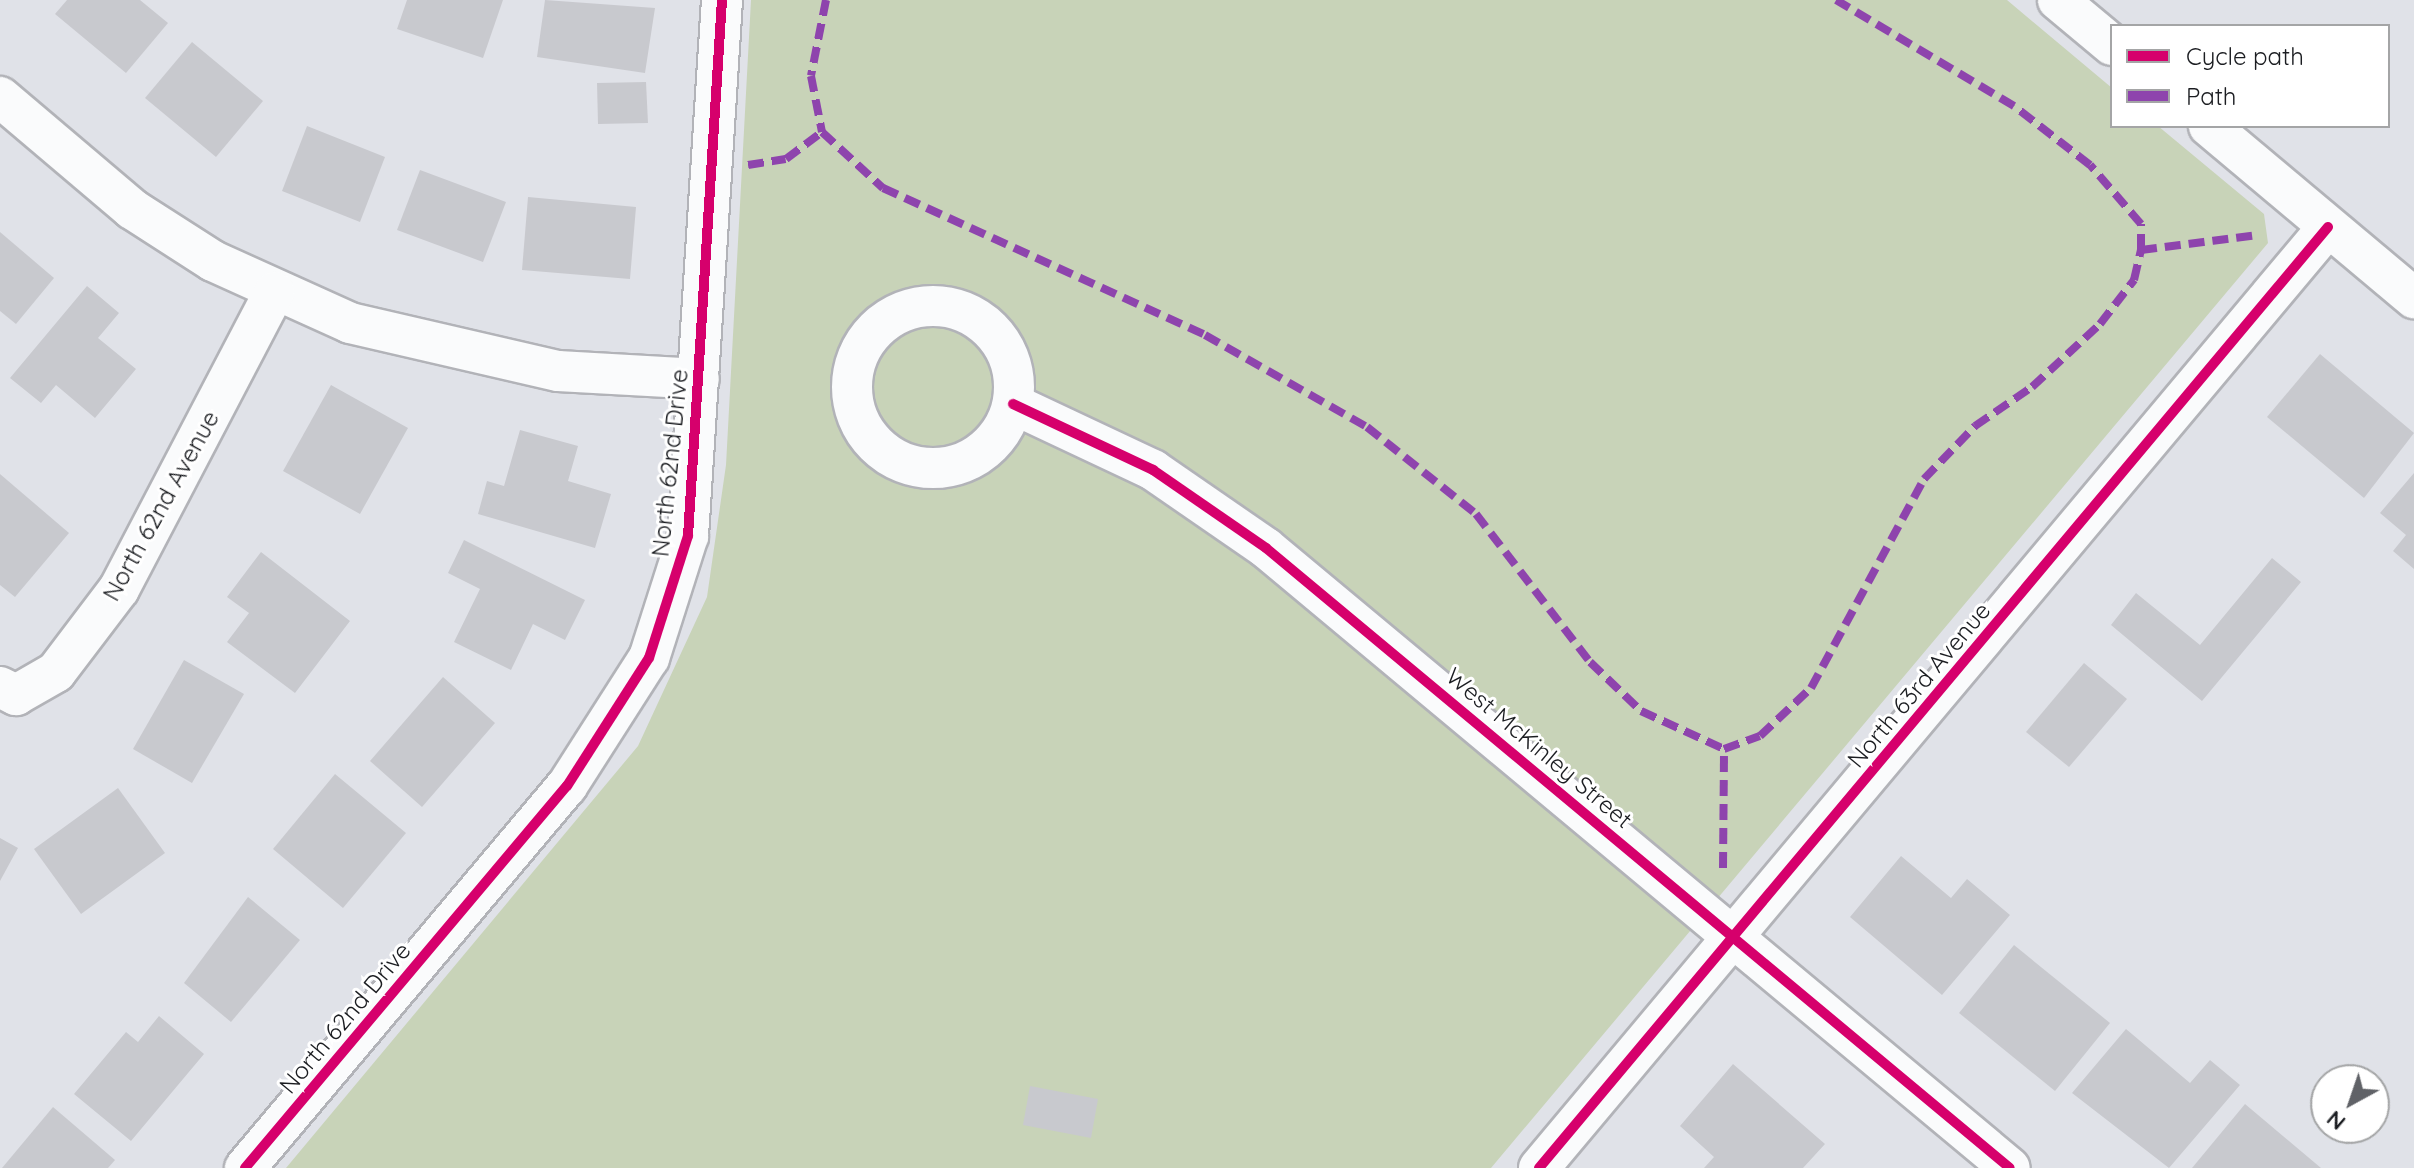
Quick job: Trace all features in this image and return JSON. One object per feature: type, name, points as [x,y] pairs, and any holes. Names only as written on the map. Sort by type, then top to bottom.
[{"type":"street","name":"North 62nd Drive","points":[[245,1168],[567,786],[626,701],[649,658],[688,536],[722,0]]},
{"type":"street","points":[[2058,0],[2110,43]]},
{"type":"street","points":[[0,97],[132,209],[274,292],[411,342],[497,360],[699,379]]},
{"type":"street","points":[[2211,128],[2414,298]]},
{"type":"street","name":"North 63rd Avenue","points":[[1539,1168],[2328,227]]},
{"type":"street","name":"North 62nd Avenue","points":[[8,691],[56,672],[119,589],[274,292]]},
{"type":"street","points":[[912,308],[958,310],[997,338],[1009,358],[1013,404],[1003,429],[963,463],[910,466],[866,434],[854,409],[854,367],[890,318],[912,308]]},
{"type":"street","name":"West McKinley Street","points":[[1013,404],[1153,470],[1266,548],[2010,1168]]},
{"type":"green space","points":[[751,0],[2007,0],[2110,86],[2110,128],[2160,128],[2264,214],[2268,243],[1491,1168],[286,1168],[638,746],[707,597],[726,465]]},
{"type":"building","points":[[67,0],[140,0],[168,23],[126,73],[55,14]]},
{"type":"building","points":[[407,0],[503,0],[483,58],[397,29]]},
{"type":"building","points":[[545,0],[655,8],[645,73],[537,57]]},
{"type":"building","points":[[192,42],[263,101],[216,157],[145,98]]},
{"type":"building","points":[[646,82],[648,123],[598,124],[597,83]]},
{"type":"building","points":[[307,126],[385,157],[360,222],[282,191]]},
{"type":"building","points":[[420,170],[506,202],[483,262],[397,230]]},
{"type":"building","points":[[528,197],[636,207],[630,279],[522,270]]},
{"type":"building","points":[[0,232],[54,278],[16,324],[0,311]]},
{"type":"building","points":[[87,286],[119,313],[98,338],[136,369],[95,418],[56,385],[41,403],[10,378]]},
{"type":"building","points":[[2320,354],[2414,433],[2364,498],[2267,417]]},
{"type":"building","points":[[331,385],[408,428],[360,514],[283,471]]},
{"type":"building","points":[[520,430],[578,446],[568,481],[611,494],[595,548],[478,514],[487,481],[504,486]]},
{"type":"building","points":[[2414,473],[2414,569],[2393,551],[2406,535],[2380,513]]},
{"type":"building","points":[[0,474],[69,533],[15,597],[0,585]]},
{"type":"building","points":[[464,540],[585,600],[565,640],[533,624],[511,670],[454,642],[480,589],[448,573]]},
{"type":"building","points":[[261,552],[350,621],[295,693],[227,642],[249,613],[227,597]]},
{"type":"building","points":[[2272,558],[2301,582],[2202,701],[2111,625],[2136,593],[2200,645]]},
{"type":"building","points":[[184,660],[244,694],[192,783],[133,749]]},
{"type":"building","points":[[2084,663],[2127,699],[2069,767],[2026,732]]},
{"type":"building","points":[[443,677],[495,723],[422,807],[370,761]]},
{"type":"building","points":[[335,774],[406,833],[343,908],[273,849]]},
{"type":"building","points":[[118,788],[165,853],[81,914],[34,849]]},
{"type":"building","points":[[0,838],[18,848],[0,881]]},
{"type":"building","points":[[1901,856],[1951,898],[1967,879],[2010,915],[1942,995],[1850,917]]},
{"type":"building","points":[[248,897],[300,940],[231,1022],[184,983]]},
{"type":"building","points":[[2014,945],[2110,1023],[2055,1091],[1959,1013]]},
{"type":"building","points":[[159,1016],[204,1054],[131,1141],[74,1094],[126,1032],[138,1042]]},
{"type":"building","points":[[2126,1029],[2190,1083],[2210,1060],[2240,1085],[2169,1168],[2072,1093]]},
{"type":"building","points":[[1733,1064],[1825,1144],[1803,1168],[1704,1168],[1714,1157],[1680,1126]]},
{"type":"building","points":[[1030,1086],[1098,1099],[1091,1138],[1023,1125]]},
{"type":"building","points":[[2245,1104],[2321,1168],[2192,1168]]},
{"type":"building","points":[[53,1107],[115,1160],[108,1168],[2,1168]]},
{"type":"marked path","points":[[826,0],[811,76],[822,132],[883,188],[1205,335],[1367,427],[1476,514],[1590,662],[1641,711],[1724,749],[1760,736],[1811,688],[1924,479],[1975,426],[2032,387],[2100,324],[2134,280],[2141,250],[2141,224],[2090,165],[2014,106],[1836,0]]},
{"type":"marked path","points":[[748,165],[786,159],[822,132]]},
{"type":"marked path","points":[[2141,250],[2258,235]]},
{"type":"marked path","points":[[1723,868],[1724,749]]},
{"type":"cycle path","points":[[245,1168],[567,786],[649,658],[688,536],[722,0]]},
{"type":"cycle path","points":[[1539,1168],[2328,227]]},
{"type":"cycle path","points":[[1013,404],[1153,470],[1266,548],[2010,1168]]}]
